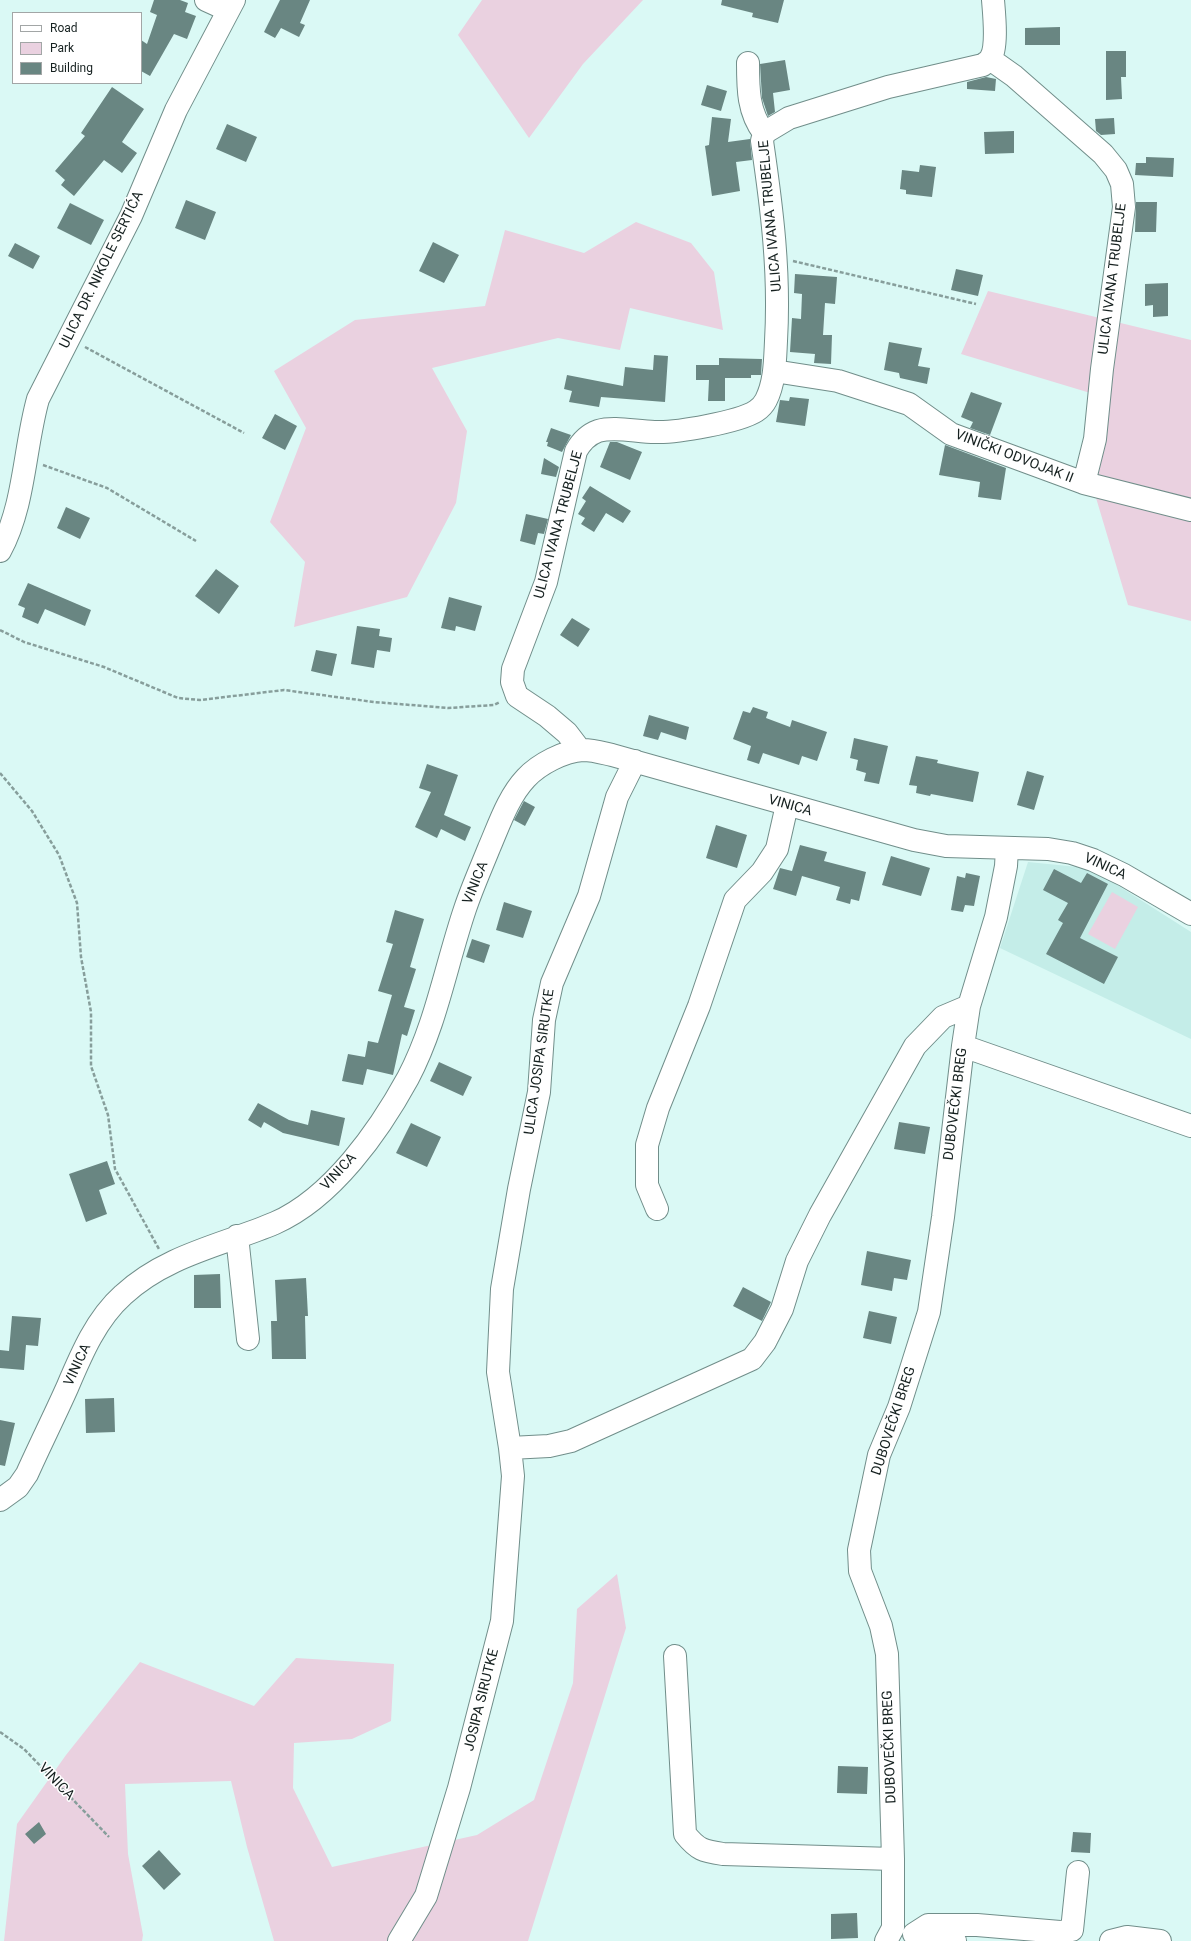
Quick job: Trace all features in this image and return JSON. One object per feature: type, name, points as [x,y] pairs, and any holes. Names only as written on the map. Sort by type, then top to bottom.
[{"type":"street","points":[[206,0],[231,5]]},
{"type":"street","points":[[990,59],[995,28],[994,0]]},
{"type":"street","name":"ULICA DR. NIKOLE SERTIĆA","points":[[0,551],[18,503],[30,426],[38,399],[131,216],[176,110],[231,5]]},
{"type":"street","name":"ULICA IVANA TRUBELJE","points":[[517,696],[512,682],[513,669],[546,582],[576,452],[582,442],[598,431],[678,431],[742,417],[757,411],[765,401],[772,384],[774,371],[778,308],[777,259],[762,141],[764,133],[789,118],[888,87],[973,68],[983,65],[990,59],[1014,76],[1103,154],[1116,170],[1122,184],[1124,207],[1102,369],[1095,439],[1084,483]]},
{"type":"street","points":[[748,63],[747,91],[757,124],[764,133]]},
{"type":"street","name":"VINIČKI ODVOJAK II","points":[[774,371],[838,381],[909,404],[951,434],[1084,483],[1191,510]]},
{"type":"street","points":[[517,696],[562,728],[580,750]]},
{"type":"street","name":"VINICA","points":[[0,1500],[18,1487],[27,1474],[86,1345],[101,1321],[121,1296],[143,1278],[167,1263],[277,1222],[309,1202],[341,1173],[381,1124],[409,1076],[426,1036],[441,995],[465,908],[498,828],[514,793],[527,777],[542,765],[561,756],[580,750],[593,750],[914,840],[946,846],[1048,849],[1072,853],[1093,860],[1191,914]]},
{"type":"street","name":"ULICA JOSIPA SIRUTKE","points":[[510,1448],[498,1372],[502,1289],[519,1189],[539,1092],[544,1020],[552,983],[589,896],[617,797],[635,761]]},
{"type":"street","points":[[657,1209],[646,1185],[646,1145],[656,1115],[699,1006],[735,900],[762,872],[777,849],[788,805]]},
{"type":"street","name":"DUBOVEČKI BREG","points":[[955,1941],[914,1934],[889,1934],[894,1858],[888,1654],[881,1626],[860,1572],[860,1550],[879,1455],[899,1407],[929,1312],[943,1217],[969,1006],[996,917],[1006,866],[1007,848]]},
{"type":"street","points":[[510,1448],[549,1446],[571,1441],[752,1359],[766,1342],[782,1309],[797,1261],[820,1215],[916,1046],[943,1017],[969,1006]]},
{"type":"street","points":[[963,1046],[1191,1126]]},
{"type":"street","points":[[237,1236],[248,1339]]},
{"type":"street","name":"JOSIPA SIRUTKE","points":[[399,1941],[426,1896],[460,1788],[502,1621],[513,1476],[510,1448]]},
{"type":"street","points":[[675,1656],[685,1834],[693,1844],[703,1852],[723,1854],[894,1858]]},
{"type":"street","points":[[914,1934],[928,1924],[977,1924],[1060,1932],[1072,1930],[1078,1872]]},
{"type":"street","points":[[1111,1941],[1127,1937],[1160,1941]]},
{"type":"path","points":[[777,259],[810,264],[976,304]]},
{"type":"path","points":[[68,339],[244,433]]},
{"type":"path","points":[[26,458],[107,488],[196,541]]},
{"type":"path","points":[[0,630],[24,642],[104,666],[178,698],[200,700],[284,690],[307,691],[328,696],[374,702],[448,708],[494,705],[517,696]]},
{"type":"path","points":[[0,773],[32,811],[59,855],[77,903],[81,957],[91,1012],[91,1066],[108,1114],[115,1169],[140,1218],[167,1263]]},
{"type":"path","name":"VINICA","points":[[0,1732],[24,1749],[109,1837]]},
{"type":"shaded area","points":[[1028,862],[1078,867],[1103,876],[1191,932],[1191,1039],[1000,948]]},
{"type":"green space","points":[[482,0],[643,0],[583,64],[529,138],[458,35]]},
{"type":"green space","points":[[636,222],[691,243],[714,272],[723,330],[630,308],[620,350],[558,338],[432,368],[467,431],[456,503],[407,597],[294,627],[305,562],[270,522],[306,428],[274,371],[355,320],[485,306],[505,230],[584,253]]},
{"type":"green space","points":[[988,291],[1191,340],[1191,621],[1128,605],[1085,461],[1097,395],[961,354]]},
{"type":"green space","points":[[1112,892],[1138,907],[1115,949],[1088,934]]},
{"type":"green space","points":[[617,1574],[626,1628],[528,1941],[274,1941],[247,1847],[231,1781],[125,1784],[128,1854],[143,1935],[142,1941],[4,1941],[17,1824],[66,1755],[140,1662],[254,1706],[296,1658],[394,1664],[391,1721],[352,1739],[294,1743],[293,1788],[332,1867],[477,1835],[534,1800],[573,1683],[577,1609]]},
{"type":"building","points":[[154,0],[180,0],[188,3],[185,12],[196,16],[187,39],[174,34],[150,76],[142,72],[142,41],[147,44],[157,15],[150,12]]},
{"type":"building","points":[[280,0],[310,0],[300,23],[305,25],[299,37],[281,28],[275,38],[264,32]]},
{"type":"building","points":[[722,0],[784,0],[778,23],[752,17],[753,13],[721,5]]},
{"type":"building","points":[[1060,27],[1060,45],[1025,45],[1025,28]]},
{"type":"building","points":[[1106,51],[1126,51],[1126,77],[1121,77],[1122,99],[1106,100]]},
{"type":"building","points":[[785,60],[790,90],[773,93],[775,112],[768,116],[762,98],[760,64]]},
{"type":"building","points":[[986,77],[996,79],[995,91],[967,89],[967,82]]},
{"type":"building","points":[[707,85],[727,91],[721,111],[701,105]]},
{"type":"building","points":[[112,87],[144,109],[122,142],[137,153],[122,173],[104,160],[74,196],[61,185],[65,180],[55,171],[85,136],[81,133]]},
{"type":"building","points":[[712,117],[731,119],[728,142],[750,139],[752,160],[736,162],[740,191],[712,196],[705,146],[709,145]]},
{"type":"building","points":[[1114,118],[1115,134],[1101,135],[1096,131],[1095,119]]},
{"type":"building","points":[[227,124],[257,137],[246,162],[216,149]]},
{"type":"building","points":[[1014,131],[1014,153],[985,154],[984,132]]},
{"type":"building","points":[[1146,157],[1174,158],[1173,177],[1135,175],[1136,163],[1146,163]]},
{"type":"building","points":[[920,165],[936,167],[932,197],[906,194],[906,190],[900,189],[902,170],[919,172]]},
{"type":"building","points":[[186,200],[216,212],[205,240],[175,228]]},
{"type":"building","points":[[1136,202],[1157,202],[1156,232],[1135,232]]},
{"type":"building","points":[[70,203],[104,220],[91,245],[57,228]]},
{"type":"building","points":[[433,242],[459,255],[444,283],[419,271]]},
{"type":"building","points":[[15,243],[40,256],[33,269],[8,256]]},
{"type":"building","points":[[956,269],[983,275],[978,296],[951,290]]},
{"type":"building","points":[[795,274],[837,277],[835,304],[825,303],[823,335],[832,335],[831,364],[814,363],[815,354],[790,352],[792,318],[801,319],[802,294],[794,293]]},
{"type":"building","points":[[1168,283],[1168,316],[1153,317],[1153,305],[1145,306],[1145,284]]},
{"type":"building","points":[[889,342],[922,348],[918,366],[930,368],[927,384],[900,378],[899,373],[884,370]]},
{"type":"building","points":[[654,355],[668,356],[665,402],[601,397],[599,407],[569,402],[572,391],[564,389],[567,375],[623,386],[625,367],[653,370]]},
{"type":"building","points":[[719,358],[762,359],[761,375],[751,375],[751,378],[725,378],[725,401],[708,401],[709,380],[696,380],[696,365],[719,365]]},
{"type":"building","points":[[971,392],[1002,403],[990,435],[970,428],[973,422],[961,417]]},
{"type":"building","points":[[790,397],[809,399],[805,426],[776,422],[780,400],[789,401]]},
{"type":"building","points":[[275,414],[297,426],[285,450],[262,438]]},
{"type":"building","points":[[551,428],[571,435],[562,452],[547,446],[548,442],[546,442]]},
{"type":"building","points":[[610,442],[617,442],[642,452],[630,480],[600,467]]},
{"type":"building","points":[[945,445],[1006,468],[1001,500],[978,497],[980,482],[939,475]]},
{"type":"building","points":[[544,458],[559,467],[556,477],[541,474]]},
{"type":"building","points":[[590,486],[631,511],[623,523],[606,513],[594,532],[581,524],[585,518],[578,514],[586,501],[582,498]]},
{"type":"building","points":[[66,507],[90,518],[80,539],[57,528]]},
{"type":"building","points":[[526,514],[548,519],[544,534],[538,533],[535,545],[520,541]]},
{"type":"building","points":[[216,569],[239,586],[219,614],[195,596]]},
{"type":"building","points":[[28,583],[91,610],[85,626],[45,609],[38,624],[22,617],[25,608],[18,605]]},
{"type":"building","points":[[449,597],[482,606],[475,631],[456,626],[455,631],[441,628]]},
{"type":"building","points":[[572,618],[590,629],[578,647],[560,635]]},
{"type":"building","points":[[357,626],[380,629],[379,636],[392,638],[390,652],[377,650],[374,668],[351,664]]},
{"type":"building","points":[[316,650],[337,654],[332,676],[311,671]]},
{"type":"building","points":[[753,707],[768,712],[766,718],[790,727],[792,720],[827,732],[817,761],[802,756],[799,765],[763,753],[759,764],[747,760],[751,746],[733,739],[743,711],[750,713]]},
{"type":"building","points":[[649,715],[689,727],[686,740],[661,732],[658,740],[643,736]]},
{"type":"building","points":[[854,738],[888,746],[879,784],[864,781],[866,773],[856,770],[858,760],[850,758]]},
{"type":"building","points":[[916,756],[938,760],[937,763],[979,772],[973,802],[931,794],[930,796],[916,793],[917,786],[909,785]]},
{"type":"building","points":[[427,764],[458,775],[444,815],[471,827],[465,841],[441,829],[437,838],[415,827],[431,792],[419,788]]},
{"type":"building","points":[[1027,771],[1044,776],[1034,810],[1017,805]]},
{"type":"building","points":[[524,801],[535,807],[525,826],[514,820]]},
{"type":"building","points":[[716,825],[747,835],[737,868],[706,858]]},
{"type":"building","points":[[800,845],[827,852],[824,861],[866,872],[859,901],[851,899],[850,904],[836,900],[840,887],[802,876],[796,896],[773,889],[780,868],[792,871]]},
{"type":"building","points":[[891,856],[930,868],[921,896],[882,885]]},
{"type":"building","points":[[1054,869],[1081,883],[1087,873],[1108,884],[1080,938],[1118,957],[1104,984],[1046,954],[1063,923],[1058,920],[1068,903],[1043,890]]},
{"type":"building","points":[[966,873],[980,876],[974,906],[965,905],[963,912],[951,910],[957,876],[965,878]]},
{"type":"building","points":[[504,902],[532,911],[523,938],[496,930]]},
{"type":"building","points":[[395,910],[424,919],[410,967],[416,969],[404,1007],[415,1010],[407,1036],[402,1034],[393,1075],[367,1069],[363,1085],[342,1081],[348,1054],[365,1057],[368,1041],[378,1043],[392,995],[378,991],[393,944],[386,942]]},
{"type":"building","points":[[472,939],[490,945],[484,963],[466,957]]},
{"type":"building","points":[[439,1062],[472,1077],[463,1096],[430,1081]]},
{"type":"building","points":[[258,1103],[289,1120],[308,1125],[311,1110],[345,1118],[339,1146],[283,1133],[264,1122],[261,1128],[248,1120]]},
{"type":"building","points":[[899,1122],[930,1127],[925,1154],[894,1149]]},
{"type":"building","points":[[411,1123],[441,1137],[427,1167],[396,1153]]},
{"type":"building","points":[[107,1161],[115,1184],[99,1190],[107,1214],[86,1222],[69,1174]]},
{"type":"building","points":[[867,1251],[911,1260],[907,1280],[894,1278],[892,1291],[861,1285]]},
{"type":"building","points":[[220,1274],[221,1308],[194,1308],[194,1275]]},
{"type":"building","points":[[306,1278],[308,1316],[305,1316],[306,1359],[272,1359],[271,1321],[277,1321],[275,1280]]},
{"type":"building","points":[[743,1287],[771,1302],[762,1321],[733,1306]]},
{"type":"building","points":[[869,1311],[897,1317],[891,1344],[863,1338]]},
{"type":"building","points":[[12,1316],[41,1318],[38,1346],[26,1345],[24,1370],[0,1368],[0,1350],[9,1351]]},
{"type":"building","points":[[114,1398],[115,1432],[86,1433],[85,1399]]},
{"type":"building","points":[[0,1420],[15,1423],[5,1466],[0,1465]]},
{"type":"building","points":[[838,1766],[868,1767],[867,1794],[837,1793]]},
{"type":"building","points":[[39,1822],[46,1834],[34,1844],[25,1834]]},
{"type":"building","points":[[1073,1832],[1091,1833],[1090,1853],[1071,1852]]},
{"type":"building","points":[[159,1850],[181,1874],[164,1890],[142,1866]]},
{"type":"building","points":[[857,1913],[858,1938],[831,1939],[831,1914]]}]
